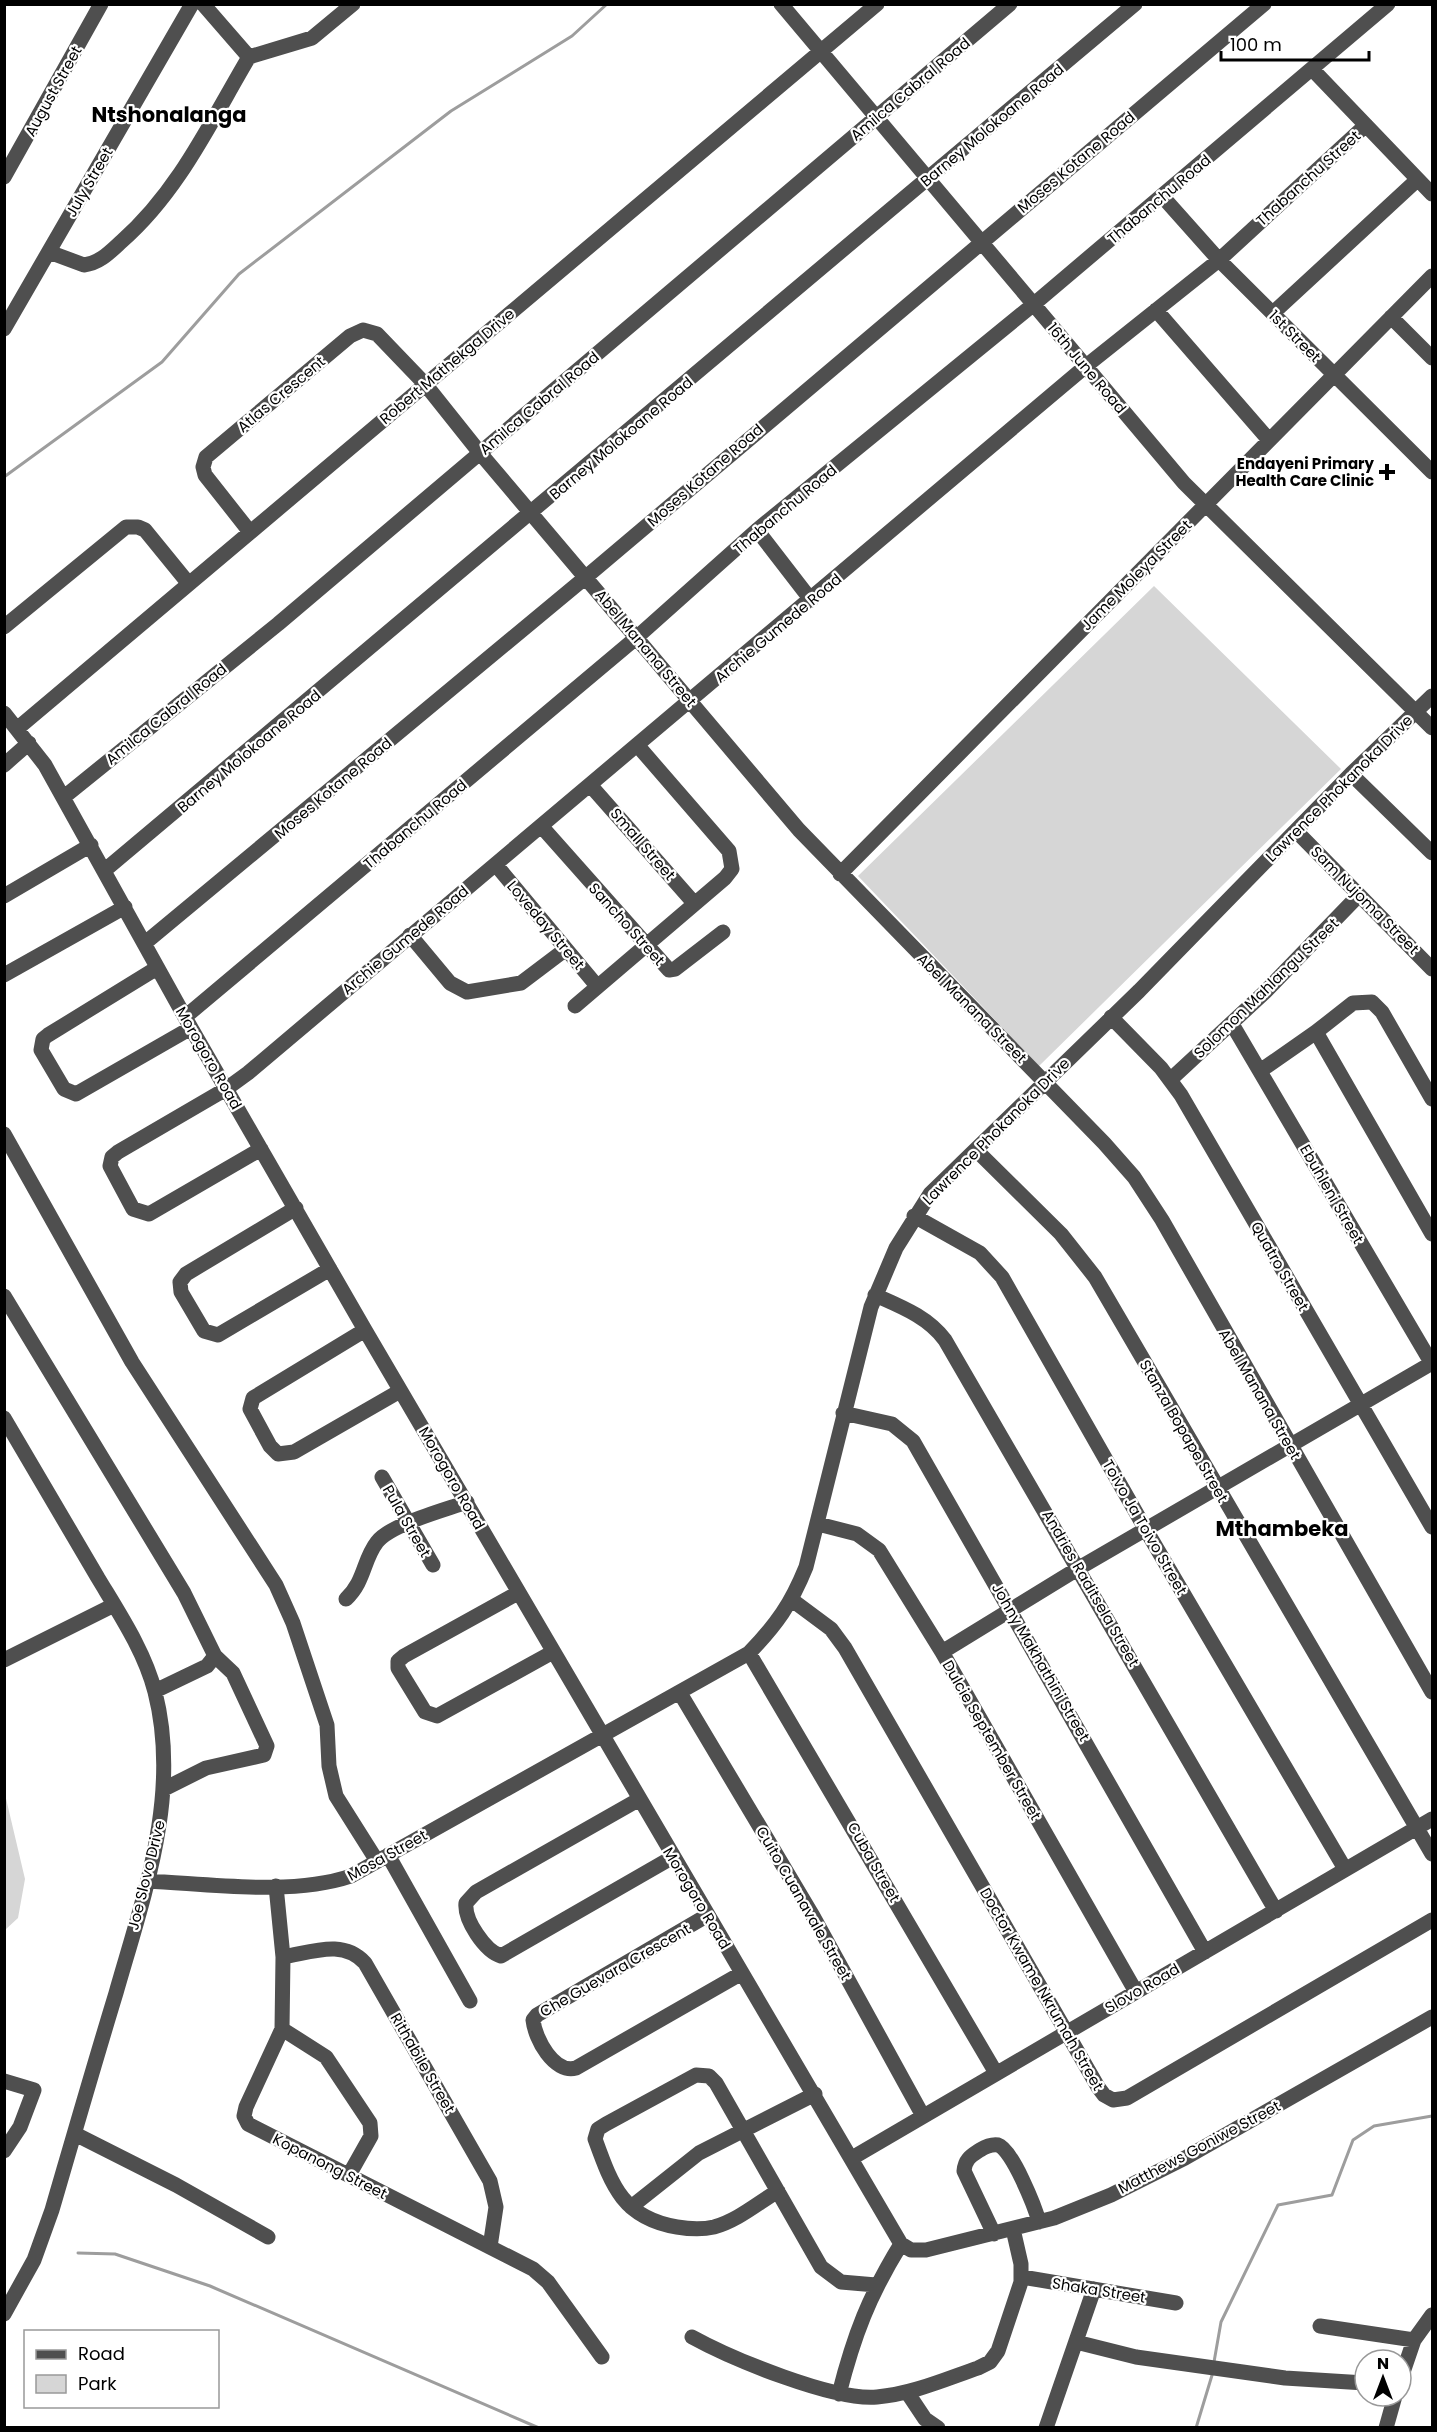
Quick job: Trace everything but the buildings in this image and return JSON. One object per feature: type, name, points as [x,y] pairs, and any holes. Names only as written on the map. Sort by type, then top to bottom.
[{"type":"street","name":"August Street","points":[[4,177],[101,4]]},
{"type":"street","name":"July Street","points":[[4,329],[192,4]]},
{"type":"street","points":[[203,4],[249,57]]},
{"type":"street","points":[[49,252],[76,263],[90,264],[104,257],[148,218],[180,174],[249,57],[312,38],[353,4]]},
{"type":"street","name":"16th June Road","points":[[780,4],[1205,505],[1432,728]]},
{"type":"street","name":"Robert Mathekga Drive","points":[[18,728],[877,4]]},
{"type":"street","name":"Amilca Cabral Road","points":[[64,797],[278,624],[1010,4]]},
{"type":"street","name":"Barney Molokoane Road","points":[[105,870],[1136,4]]},
{"type":"street","name":"Moses Kotane Road","points":[[145,944],[586,577],[1263,4]]},
{"type":"street","name":"Thabanchu Road","points":[[158,968],[43,1039],[41,1050],[64,1089],[76,1094],[188,1023],[636,639],[757,530],[1034,304],[1388,4]]},
{"type":"street","name":"Thabanchu Street","points":[[1219,260],[1366,125],[1312,69]]},
{"type":"street","points":[[1366,125],[1432,194]]},
{"type":"street","points":[[1273,313],[1417,180]]},
{"type":"street","name":"1st Street","points":[[1162,196],[1219,260],[1432,472]]},
{"type":"street","name":"Archie Gumede Road","points":[[261,1149],[149,1214],[135,1211],[110,1169],[114,1154],[226,1089],[591,786],[1086,366],[1219,260]]},
{"type":"street","name":"Jame Moleya Street","points":[[840,874],[1432,276]]},
{"type":"street","points":[[1156,310],[1269,440]]},
{"type":"street","points":[[1392,317],[1432,358]]},
{"type":"street","name":"Atlas Crescent","points":[[250,532],[203,471],[206,457],[227,439],[358,331],[377,334],[425,384]]},
{"type":"street","name":"Abel Manana Street","points":[[425,384],[480,453],[759,784],[840,874],[1112,1151],[1145,1192],[1432,1692]]},
{"type":"street","points":[[4,627],[126,527],[138,527],[145,530],[189,584]]},
{"type":"street","points":[[757,530],[811,600]]},
{"type":"street","name":"Lawrence Phokanoka Drive","points":[[601,1735],[749,1653],[777,1624],[792,1600],[806,1567],[818,1524],[843,1413],[875,1295],[887,1266],[914,1216],[930,1194],[1111,1017],[1351,774],[1432,696]]},
{"type":"street","name":"Morogoro Road","points":[[4,713],[29,743],[64,797],[188,1023],[400,1391],[467,1502],[639,1800],[815,2094],[901,2244]]},
{"type":"street","points":[[4,765],[29,743]]},
{"type":"street","points":[[575,1006],[732,868],[729,851],[638,746]]},
{"type":"street","points":[[1351,774],[1432,853]]},
{"type":"street","name":"Small Street","points":[[591,786],[694,903]]},
{"type":"street","name":"Sancho Street","points":[[542,827],[644,944],[672,971],[723,932]]},
{"type":"street","name":"Sam Nujoma Street","points":[[1296,831],[1432,969]]},
{"type":"street","points":[[4,896],[91,845]]},
{"type":"street","name":"Loveday Street","points":[[496,865],[597,986]]},
{"type":"street","name":"Solomon Mahlangu Street","points":[[1170,1080],[1232,1024],[1359,896]]},
{"type":"street","points":[[4,975],[125,908]]},
{"type":"street","points":[[410,935],[454,987],[467,992],[521,982],[566,949]]},
{"type":"street","points":[[1260,1071],[1353,1003],[1372,1002],[1382,1012],[1432,1099]]},
{"type":"street","name":"Quatro Street","points":[[1111,1017],[1170,1080],[1432,1527]]},
{"type":"street","name":"Ebuhleni Street","points":[[1232,1024],[1432,1363]]},
{"type":"street","points":[[1316,1032],[1432,1234]]},
{"type":"street","points":[[4,1134],[132,1362],[276,1585],[293,1623],[322,1708],[329,1740],[331,1783],[336,1796],[383,1858],[470,2001]]},
{"type":"street","name":"Stanza Bopape Street","points":[[976,1150],[1061,1234],[1084,1261],[1432,1854]]},
{"type":"street","points":[[296,1209],[186,1274],[180,1282],[181,1292],[204,1331],[218,1335],[330,1269]]},
{"type":"street","name":"Toivo Ja Toivo Street","points":[[914,1216],[980,1254],[1002,1277],[1146,1530],[1345,1869]]},
{"type":"street","name":"Andries Raditsela Street","points":[[875,1295],[913,1312],[938,1330],[1079,1568],[1276,1911]]},
{"type":"street","points":[[4,1296],[184,1593],[215,1656],[228,1666],[238,1682],[267,1751],[264,1755],[199,1770],[164,1789]]},
{"type":"street","points":[[365,1330],[253,1398],[250,1409],[270,1446],[282,1455],[294,1452],[400,1391]]},
{"type":"street","points":[[942,1652],[1288,1444],[1432,1363]]},
{"type":"street","name":"Johny Makhathini Street","points":[[843,1413],[892,1424],[907,1433],[919,1450],[1205,1952]]},
{"type":"street","name":"Joe Slovo Drive","points":[[4,1418],[114,1605],[155,1691],[163,1755],[164,1789],[159,1832],[148,1881],[75,2134],[41,2244],[4,2314]]},
{"type":"street","name":"Pula Street","points":[[382,1477],[433,1564]]},
{"type":"street","points":[[346,1599],[361,1582],[377,1541],[384,1535],[467,1502]]},
{"type":"street","name":"Dulcie September Street","points":[[818,1524],[857,1534],[869,1540],[879,1550],[942,1652],[1136,1992]]},
{"type":"street","points":[[518,1593],[404,1656],[398,1661],[398,1668],[425,1712],[437,1716],[553,1652]]},
{"type":"street","name":"Doctor Kwame Nkrumah Street","points":[[792,1600],[831,1629],[842,1642],[1104,2096],[1120,2100],[1432,1920]]},
{"type":"street","points":[[4,1660],[114,1605]]},
{"type":"street","name":"Cuba Street","points":[[749,1653],[996,2073]]},
{"type":"street","points":[[155,1691],[207,1666],[215,1656]]},
{"type":"street","name":"Cuito Cuanavale Street","points":[[680,1693],[813,1916],[923,2116]]},
{"type":"street","name":"Mosa Street","points":[[148,1881],[276,1886],[337,1881],[383,1858],[601,1735]]},
{"type":"street","points":[[639,1800],[476,1893],[466,1903],[467,1915],[489,1950],[501,1956],[673,1857]]},
{"type":"street","name":"Slovo Road","points":[[852,2158],[1432,1819]]},
{"type":"street","name":"Kopanong Street","points":[[276,1886],[283,1957],[282,2029],[246,2107],[246,2121],[541,2274],[602,2357]]},
{"type":"street","name":"Che Guevara Crescent","points":[[708,1916],[537,2014],[534,2025],[541,2041],[560,2068],[576,2068],[742,1973]]},
{"type":"street","name":"Rithabile Street","points":[[283,1957],[346,1949],[356,1953],[365,1963],[490,2181],[496,2207],[490,2247]]},
{"type":"street","name":"Matthews Goniwe Street","points":[[901,2244],[911,2250],[926,2250],[1072,2212],[1160,2172],[1432,2017]]},
{"type":"street","points":[[282,2029],[326,2056],[370,2123],[371,2136],[349,2175]]},
{"type":"street","points":[[777,2191],[726,2222],[701,2229],[648,2221],[631,2207],[612,2182],[595,2139],[598,2129],[696,2075],[703,2075],[716,2083],[827,2274],[841,2282],[876,2285]]},
{"type":"street","points":[[4,2081],[34,2090],[20,2127],[4,2151]]},
{"type":"street","points":[[631,2207],[657,2189],[689,2159],[815,2094]]},
{"type":"street","points":[[75,2134],[176,2185],[268,2237]]},
{"type":"street","points":[[994,2234],[964,2170],[971,2156],[991,2145],[997,2145],[1007,2152],[1033,2202],[1039,2222]]},
{"type":"street","points":[[692,2337],[739,2358],[839,2394],[876,2397],[908,2392],[978,2368],[995,2358],[1022,2277],[1013,2229]]},
{"type":"street","points":[[839,2394],[854,2338],[876,2285],[901,2244]]},
{"type":"street","name":"Shaka Street","points":[[1022,2277],[1176,2302]]},
{"type":"street","points":[[1046,2427],[1094,2289]]},
{"type":"street","points":[[1411,2348],[1414,2340],[1432,2314]]},
{"type":"street","points":[[1320,2326],[1414,2340]]},
{"type":"street","points":[[1077,2342],[1136,2357],[1285,2378],[1353,2382]]},
{"type":"street","points":[[908,2392],[925,2419],[938,2427]]},
{"type":"street","points":[[1386,2427],[1392,2408]]},
{"type":"green space","points":[[1154,586],[1341,769],[1039,1066],[858,876]]},
{"type":"green space","points":[[4,1790],[25,1879],[18,1918],[5,1930]]},
{"type":"waterway","points":[[4,477],[162,362],[239,274],[451,111],[572,36],[607,4]]},
{"type":"waterway","points":[[1214,2362],[1221,2322],[1278,2205],[1332,2195],[1353,2140],[1374,2126],[1432,2116]]},
{"type":"waterway","points":[[78,2253],[115,2254],[210,2286],[539,2428]]},
{"type":"waterway","points":[[1196,2428],[1213,2372]]},
{"type":"place","name":"Endayeni Primary Health Care Clinic","points":[[1387,472]]},
{"type":"district","name":"Ntshonalanga","points":[[169,114]]},
{"type":"district","name":"Mthambeka","points":[[1282,1528]]}]
